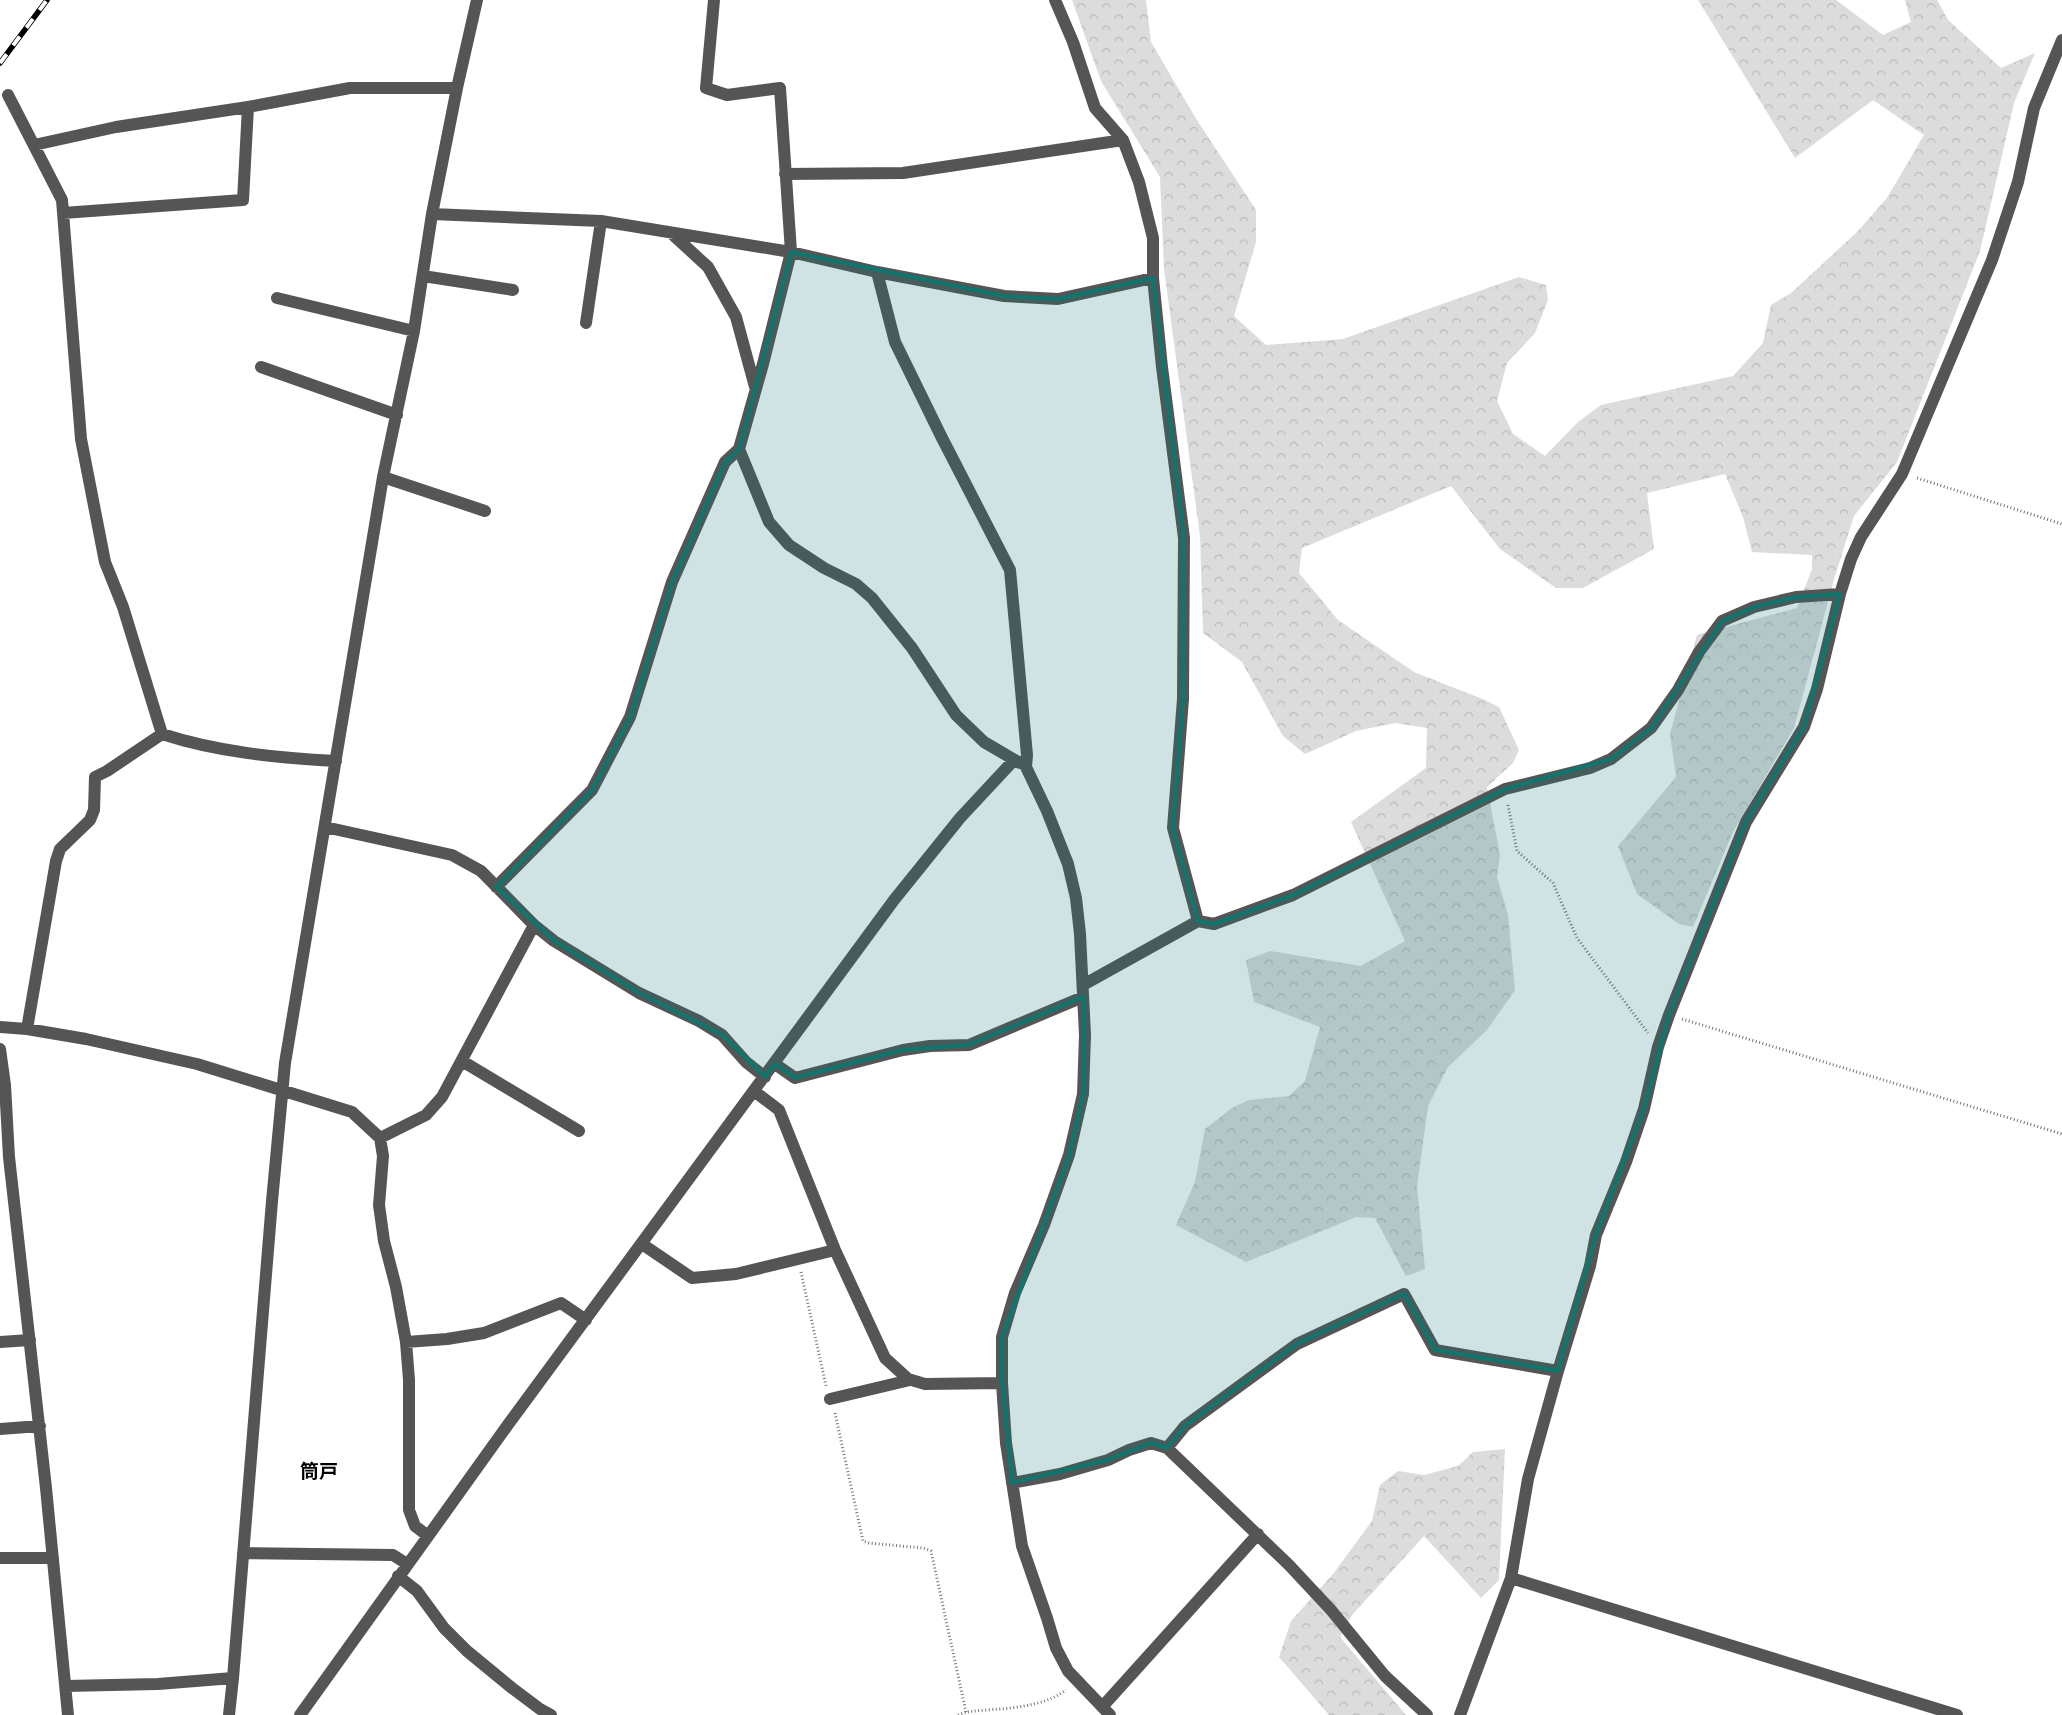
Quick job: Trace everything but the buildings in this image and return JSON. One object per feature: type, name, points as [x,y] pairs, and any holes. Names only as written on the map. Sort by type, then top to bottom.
[{"type":"street","points":[[229,1715],[234,1678],[285,1063],[383,477],[414,332],[432,214],[477,0]]},
{"type":"street","points":[[496,887],[592,790],[630,717],[672,582],[724,462],[738,449],[756,389],[791,252],[780,88],[727,95],[706,88],[714,0]]},
{"type":"street","points":[[1055,0],[1073,42],[1094,108],[1123,140],[1138,182],[1153,238],[1153,278],[1162,367],[1184,538],[1183,699],[1173,828],[1198,922]]},
{"type":"street","points":[[1460,1715],[1510,1578],[1528,1479],[1558,1371],[1590,1266],[1596,1235],[1626,1162],[1644,1109],[1658,1047],[1746,822],[1804,727],[1817,689],[1840,594],[1851,559],[1861,538],[1902,474],[1992,260],[2018,182],[2034,108],[2062,40]]},
{"type":"street","points":[[34,146],[116,127],[248,107],[350,88],[457,88]]},
{"type":"street","points":[[8,95],[62,200],[81,439],[105,562],[123,607],[162,734]]},
{"type":"street","points":[[63,213],[243,200],[248,107]]},
{"type":"street","points":[[785,174],[903,174],[1123,140]]},
{"type":"street","points":[[432,214],[601,221],[791,252],[878,272],[1004,296],[1058,299],[1153,278]]},
{"type":"street","points":[[586,323],[601,221]]},
{"type":"street","points":[[672,233],[708,267],[736,317],[756,389]]},
{"type":"street","points":[[878,272],[895,342],[1010,570],[1027,755],[1026,767],[1047,811],[1068,864],[1076,898],[1085,1034],[1083,1094],[1069,1155],[1044,1225],[1015,1293],[1002,1337],[1002,1384],[1006,1443],[1022,1546],[1056,1648],[1068,1670],[1107,1710],[1258,1534]]},
{"type":"street","points":[[423,276],[513,290]]},
{"type":"street","points":[[277,298],[414,332]]},
{"type":"street","points":[[262,367],[397,415]]},
{"type":"street","points":[[738,449],[769,522],[789,545],[824,568],[856,584],[872,598],[912,648],[956,715],[984,742],[1026,767]]},
{"type":"street","points":[[383,477],[485,512]]},
{"type":"street","points":[[775,1064],[795,1078],[904,1050],[930,1046],[969,1045],[1083,991],[1198,922],[1214,924],[1292,895],[1505,789],[1590,768],[1611,759],[1651,728],[1678,690],[1699,652],[1722,621],[1754,607],[1796,597],[1840,594]]},
{"type":"street","points":[[162,734],[183,741],[273,756],[336,761]]},
{"type":"street","points":[[27,1029],[56,861],[60,849],[90,820],[94,810],[95,777],[162,734]]},
{"type":"street","points":[[300,1715],[398,1576],[894,900],[936,847],[1014,760]]},
{"type":"street","points":[[325,827],[452,855],[481,871],[534,925],[554,941],[639,993],[699,1021],[722,1035],[746,1062],[765,1077]]},
{"type":"street","points":[[380,1138],[426,1115],[442,1097],[534,925]]},
{"type":"street","points":[[0,1027],[27,1029],[86,1040],[198,1064],[352,1112],[380,1138],[383,1156],[379,1205],[384,1241],[396,1287],[406,1342],[409,1380],[409,1510],[415,1526],[428,1536]]},
{"type":"street","points":[[0,1049],[5,1085],[9,1157],[40,1426],[68,1715]]},
{"type":"street","points":[[462,1061],[579,1131]]},
{"type":"street","points":[[754,1091],[779,1110],[835,1250],[885,1358],[910,1380],[925,1384],[1002,1384]]},
{"type":"street","points":[[642,1244],[692,1278],[736,1274],[835,1250]]},
{"type":"street","points":[[1167,1448],[1185,1426],[1297,1344],[1404,1294],[1435,1350],[1558,1371]]},
{"type":"street","points":[[406,1342],[447,1339],[484,1333],[562,1303],[586,1320]]},
{"type":"street","points":[[0,1342],[30,1340]]},
{"type":"street","points":[[830,1400],[910,1380]]},
{"type":"street","points":[[0,1429],[40,1426]]},
{"type":"street","points":[[1012,1483],[1060,1474],[1108,1460],[1129,1450],[1151,1443],[1167,1448],[1289,1564],[1331,1610],[1385,1676],[1427,1715]]},
{"type":"street","points":[[243,1553],[393,1555],[407,1564]]},
{"type":"street","points":[[0,1558],[53,1558]]},
{"type":"street","points":[[398,1576],[417,1592],[444,1628],[467,1651],[540,1710],[551,1715]]},
{"type":"street","points":[[1510,1578],[1957,1715]]},
{"type":"street","points":[[66,1686],[158,1684],[234,1678]]},
{"type":"path","points":[[1902,474],[2062,524]]},
{"type":"path","points":[[1505,789],[1517,851],[1553,883],[1577,938],[1658,1047]]},
{"type":"path","points":[[1670,1015],[2062,1134]]},
{"type":"path","points":[[798,1260],[863,1541],[923,1548],[931,1551],[966,1712]]},
{"type":"path","points":[[958,1715],[966,1712],[1025,1706],[1056,1697],[1078,1681]]},
{"type":"highlighted area","points":[[791,252],[1004,296],[1058,299],[1153,278],[1184,538],[1183,699],[1173,828],[1198,921],[1214,924],[1293,895],[1505,789],[1611,759],[1651,728],[1722,621],[1754,607],[1796,597],[1840,594],[1804,727],[1746,822],[1669,1015],[1644,1109],[1596,1235],[1558,1371],[1435,1350],[1404,1294],[1297,1344],[1185,1426],[1167,1448],[1151,1443],[1108,1460],[1012,1483],[1002,1383],[1002,1337],[1069,1155],[1083,1094],[1083,997],[969,1045],[903,1050],[795,1078],[775,1064],[765,1077],[722,1035],[639,993],[554,941],[496,887],[592,790],[630,717],[672,582],[725,462],[739,449]]},
{"type":"green space","points":[[1072,0],[1146,0],[1151,42],[1195,117],[1256,210],[1256,242],[1234,316],[1266,345],[1343,339],[1519,277],[1546,285],[1548,300],[1535,333],[1507,363],[1497,401],[1513,434],[1545,456],[1578,422],[1601,405],[1733,376],[1763,343],[1771,305],[1791,293],[1856,233],[1887,198],[1924,135],[1873,100],[1795,158],[1698,0],[1836,0],[1883,35],[1911,22],[1905,0],[1937,0],[1948,20],[2001,68],[2035,53],[2014,103],[1980,251],[1897,462],[1854,516],[1834,579],[1794,728],[1733,832],[1693,927],[1679,924],[1637,894],[1618,846],[1676,777],[1670,734],[1697,635],[1797,608],[1812,569],[1812,555],[1752,552],[1743,517],[1725,474],[1647,493],[1654,549],[1583,588],[1556,588],[1500,549],[1451,486],[1302,548],[1299,573],[1338,620],[1414,672],[1499,707],[1519,750],[1513,763],[1487,787],[1500,855],[1497,877],[1508,915],[1515,990],[1487,1030],[1448,1067],[1428,1106],[1417,1186],[1425,1269],[1406,1276],[1375,1218],[1356,1217],[1246,1262],[1176,1225],[1195,1182],[1205,1129],[1232,1108],[1249,1100],[1289,1096],[1305,1081],[1320,1027],[1254,1002],[1246,960],[1270,951],[1361,966],[1405,941],[1351,822],[1426,768],[1427,728],[1395,723],[1356,731],[1305,754],[1283,736],[1242,662],[1203,633],[1200,536],[1164,269],[1160,177],[1101,81]]},
{"type":"green space","points":[[1505,1449],[1499,1580],[1481,1598],[1424,1536],[1352,1615],[1340,1637],[1406,1715],[1329,1715],[1279,1657],[1291,1621],[1333,1574],[1372,1521],[1380,1485],[1398,1471],[1424,1475],[1458,1466],[1473,1452]]},
{"type":"railway","points":[[0,63],[47,0]]},
{"type":"district","name":"筒戸","points":[[319,1471]]}]
